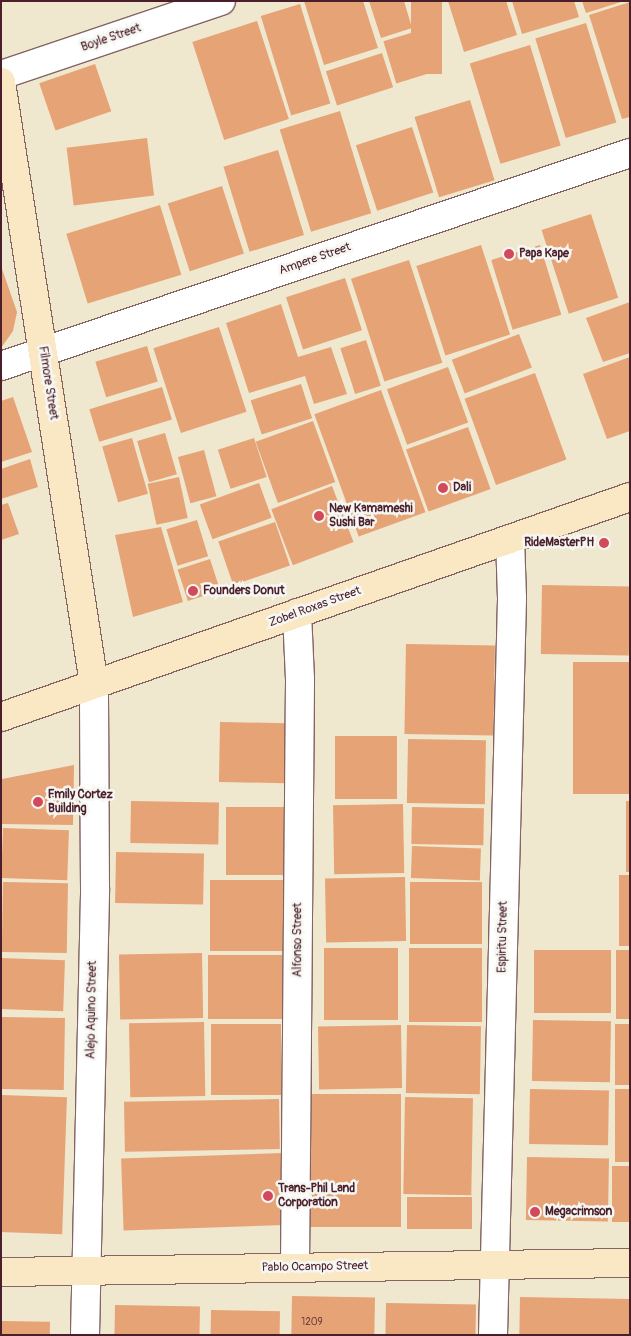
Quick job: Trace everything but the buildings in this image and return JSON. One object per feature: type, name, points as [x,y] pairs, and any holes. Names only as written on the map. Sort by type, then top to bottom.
[{"type":"main road","name":"Filmore Street","points":[[1,82],[94,684]]},
{"type":"main road","name":"Zobel Roxas Street","points":[[1,717],[630,497]]},
{"type":"main road","name":"Pablo Ocampo Street","points":[[1,1272],[630,1263]]},
{"type":"street","name":"Boyle Street","points":[[1,75],[220,1]]},
{"type":"street","name":"Ampere Street","points":[[1,366],[630,152]]},
{"type":"street","name":"Espiritu Street","points":[[493,1335],[512,598],[510,539]]},
{"type":"street","name":"Alfonso Street","points":[[295,1267],[300,679],[296,613]]},
{"type":"street","name":"Alejo Aquino Street","points":[[85,1335],[95,888],[94,684]]},
{"type":"place","name":"Papa Kape","points":[[509,254]]},
{"type":"place","name":"Dali","points":[[443,488]]},
{"type":"place","name":"New Kamameshi Sushi Bar","points":[[319,516]]},
{"type":"place","name":"RideMasterPH","points":[[604,543]]},
{"type":"place","name":"Founders Donut","points":[[193,591]]},
{"type":"place","name":"Emily Cortez Building","points":[[38,802]]},
{"type":"place","name":"Trans-Phil Land Corporation","points":[[268,1196]]},
{"type":"place","name":"Megacrimson","points":[[535,1212]]}]
